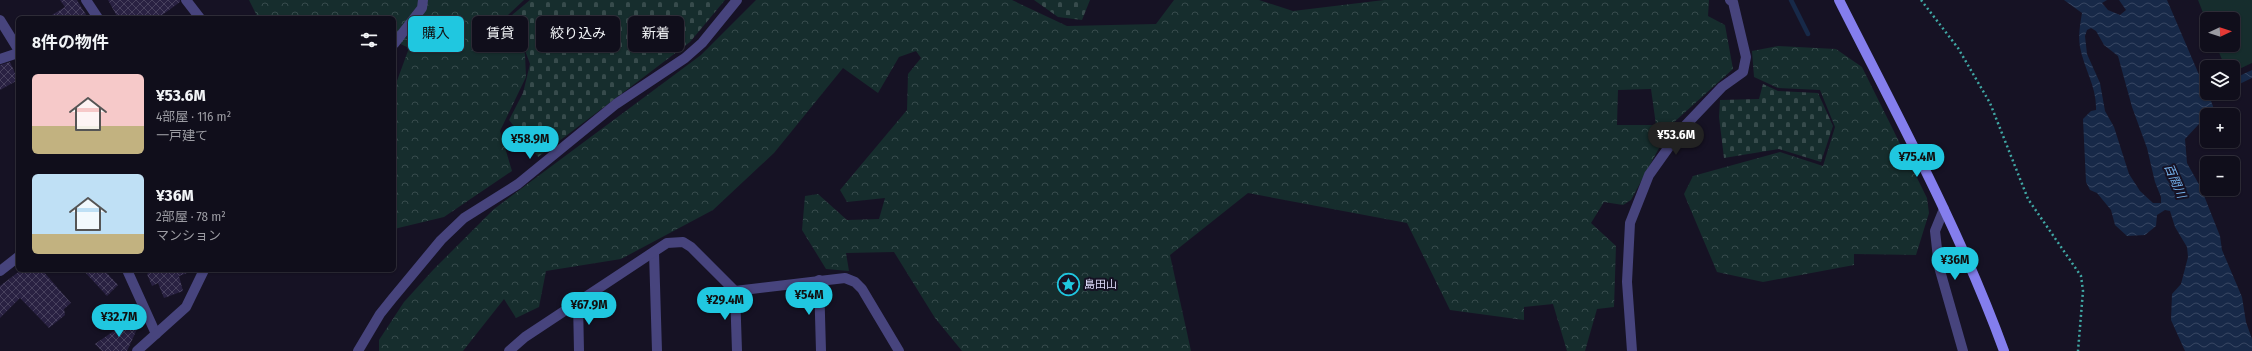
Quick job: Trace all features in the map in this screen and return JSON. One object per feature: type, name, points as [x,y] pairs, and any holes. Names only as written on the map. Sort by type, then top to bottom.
[{"type":"street","points":[[86,0],[97,16]]},
{"type":"street","points":[[186,0],[198,16]]},
{"type":"street","points":[[396,41],[422,8],[423,0]]},
{"type":"street","points":[[358,351],[380,314],[392,298],[441,240],[464,218],[518,184],[616,104],[685,58],[702,43],[737,0]]},
{"type":"street","points":[[1632,351],[1627,282],[1630,223],[1650,175],[1681,130],[1722,87],[1743,72],[1746,57],[1732,2],[1730,0]]},
{"type":"street","points":[[1839,0],[1944,209],[1993,319],[2004,351]]},
{"type":"street","points":[[0,20],[16,46]]},
{"type":"street","points":[[0,59],[16,53]]},
{"type":"street","points":[[1944,209],[1935,231],[1939,267],[1964,351]]},
{"type":"street","points":[[508,351],[525,337],[667,243],[683,242],[691,247],[735,291],[737,351]]},
{"type":"street","points":[[654,252],[657,351]]},
{"type":"street","points":[[0,271],[16,259]]},
{"type":"street","points":[[128,272],[156,334]]},
{"type":"street","points":[[137,351],[186,307],[203,272]]},
{"type":"street","points":[[735,291],[845,278],[855,282],[862,289],[899,351]]},
{"type":"street","points":[[819,280],[820,351]]},
{"type":"street","points":[[578,302],[579,351]]},
{"type":"path","points":[[1921,0],[1958,48],[1990,103],[2028,199],[2082,276],[2083,291],[2078,351]]},
{"type":"green space","points":[[249,0],[524,0],[508,16],[472,16],[472,52],[524,52],[525,54],[526,77],[500,131],[512,171],[444,217],[396,229],[396,84],[408,51],[408,52],[464,52],[464,16],[408,16],[408,48],[396,42],[396,16],[257,16]]},
{"type":"green space","points":[[530,0],[725,0],[690,42],[684,47],[684,16],[628,16],[628,52],[677,52],[538,157],[509,120],[523,93],[530,64],[526,52],[528,52],[528,16],[512,15]]},
{"type":"green space","points":[[756,0],[1012,0],[1067,26],[1156,24],[1174,0],[1259,0],[1293,11],[1384,0],[1709,0],[1708,16],[1725,25],[1733,69],[1672,124],[1631,200],[1623,205],[1604,202],[1591,223],[1616,246],[1614,307],[1597,309],[1585,351],[1567,351],[1553,304],[1524,307],[1524,320],[1450,310],[1407,223],[1248,193],[1170,255],[1191,351],[962,351],[935,318],[894,252],[846,253],[849,271],[826,269],[802,230],[805,196],[818,194],[847,220],[879,219],[885,198],[847,202],[840,190],[907,110],[908,74],[921,58],[916,51],[899,57],[878,93],[843,68],[774,153],[713,210],[621,259],[546,271],[539,307],[516,318],[504,299],[463,351],[379,351],[379,340],[404,302],[433,270],[494,209],[701,55]],"holes":[[[1651,89],[1656,125],[1617,125],[1618,90]]]},
{"type":"green space","points":[[1034,0],[1090,0],[1082,20],[1058,17]]},
{"type":"green space","points":[[2198,0],[2252,0],[2252,63],[2240,69],[2240,60],[2222,60],[2219,52],[2240,52],[2240,12],[2203,12]]},
{"type":"green space","points":[[1778,46],[1836,49],[1862,67],[1927,198],[1929,213],[1916,255],[1854,254],[1854,265],[1763,282],[1717,272],[1684,194],[1693,176],[1780,152],[1823,166],[1835,127],[1820,90],[1778,88],[1754,77],[1752,51]]},
{"type":"green space","points":[[1763,84],[1778,91],[1818,93],[1833,126],[1821,162],[1779,149],[1724,158],[1719,117],[1720,100],[1759,99]]},
{"type":"water","name":"百間川","points":[[2064,0],[2107,0],[2102,3],[2108,10],[2120,15],[2126,10],[2119,0],[2167,0],[2200,77],[2200,100],[2211,100],[2214,108],[2200,108],[2200,124],[2185,139],[2187,163],[2200,186],[2200,196],[2204,196],[2220,236],[2222,250],[2242,297],[2246,322],[2252,339],[2252,351],[2185,351],[2171,320],[2172,294],[2181,284],[2188,257],[2187,247],[2175,227],[2170,211],[2165,210],[2157,215],[2156,226],[2145,235],[2127,236],[2115,225],[2111,210],[2097,193],[2090,190],[2086,182],[2083,119],[2091,111],[2096,110],[2096,102],[2079,43],[2082,13]],"holes":[[[2091,28],[2096,31],[2104,45],[2118,56],[2132,107],[2147,148],[2155,182],[2161,197],[2161,203],[2153,203],[2140,191],[2129,174],[2114,127],[2105,111],[2100,83],[2087,54],[2085,36],[2087,30]]]},
{"type":"water","points":[[2252,70],[2252,78],[2240,84],[2240,76]]},
{"type":"building","points":[[60,0],[77,0],[87,16],[50,16],[65,7]]},
{"type":"building","points":[[108,0],[180,0],[180,2],[161,16],[117,16]]},
{"type":"building","points":[[10,62],[16,76],[16,81],[0,90],[0,65]]},
{"type":"building","points":[[18,272],[44,272],[71,303],[64,309],[65,315],[49,328],[20,298],[0,318],[0,286]]},
{"type":"building","points":[[85,272],[106,272],[118,285],[107,296]]},
{"type":"building","points":[[150,272],[190,272],[179,276],[183,291],[164,298],[158,283],[152,286],[147,274]]},
{"type":"building","points":[[131,319],[138,327],[127,351],[102,351],[95,344]]},
{"type":"waterway","points":[[1791,0],[1808,34]]},
{"type":"place","name":"島田山","points":[[1069,284]]}]
